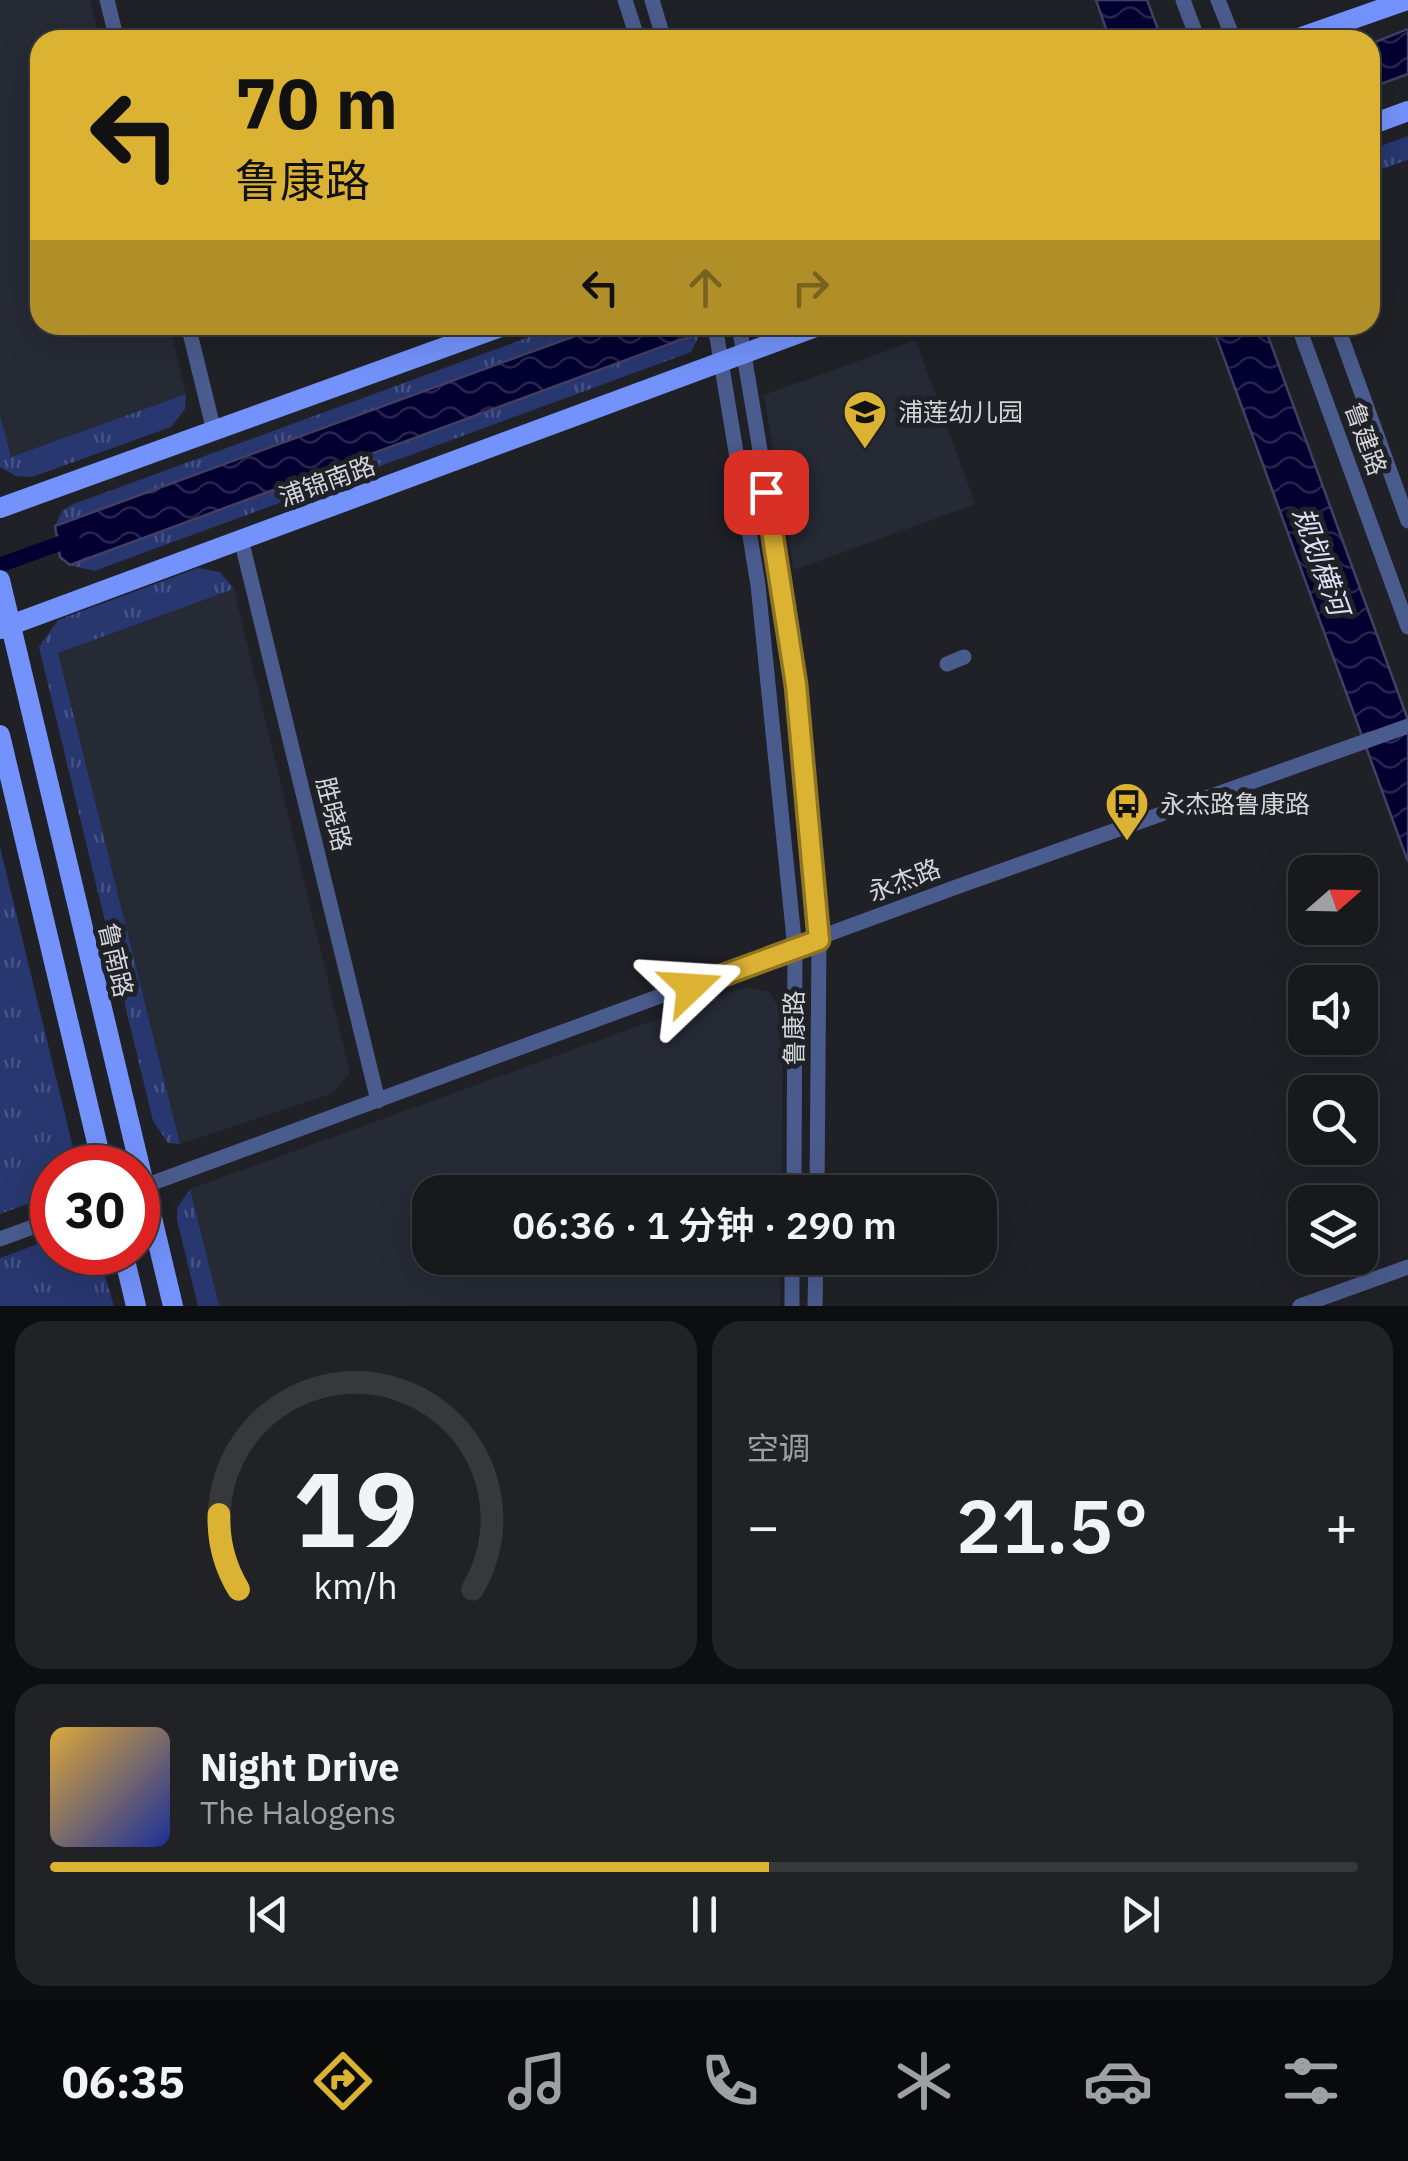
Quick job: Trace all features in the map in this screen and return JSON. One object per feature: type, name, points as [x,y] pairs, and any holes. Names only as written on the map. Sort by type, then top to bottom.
[{"type":"main road","points":[[1322,30],[1407,0]]},
{"type":"main road","points":[[1380,121],[1408,111]]},
{"type":"main road","points":[[0,508],[478,335]]},
{"type":"main road","name":"浦锦南路","points":[[5,627],[793,335]]},
{"type":"main road","name":"鲁南路","points":[[0,580],[5,627],[131,1145]]},
{"type":"main road","points":[[0,735],[98,1145]]},
{"type":"main road","name":"鲁南路","points":[[160,1258],[173,1306]]},
{"type":"main road","points":[[129,1275],[136,1306]]},
{"type":"street","points":[[107,0],[114,30]]},
{"type":"street","points":[[625,0],[635,30]]},
{"type":"street","points":[[652,0],[661,30]]},
{"type":"street","points":[[1183,0],[1194,30]]},
{"type":"street","points":[[1218,0],[1230,30]]},
{"type":"street","points":[[190,335],[214,431]]},
{"type":"street","name":"鲁康路","points":[[716,335],[758,584],[795,949],[794,1175]]},
{"type":"street","name":"鲁康路","points":[[740,335],[796,685],[819,940],[817,1175]]},
{"type":"street","name":"鲁建路","points":[[1302,335],[1408,627]]},
{"type":"street","name":"鲁建路","points":[[1341,335],[1408,522]]},
{"type":"street","name":"胜晓路","points":[[241,540],[378,1100]]},
{"type":"street","points":[[947,664],[964,658]]},
{"type":"street","name":"永杰路","points":[[160,1181],[1408,726]]},
{"type":"street","points":[[0,1239],[30,1228]]},
{"type":"street","points":[[1300,1306],[1408,1267]]},
{"type":"street","points":[[792,1275],[792,1306]]},
{"type":"street","points":[[815,1306],[816,1275]]},
{"type":"shaded area","points":[[0,0],[90,0],[98,30],[30,30],[30,335],[172,335],[186,394],[11,457],[0,415]]},
{"type":"shaded area","name":"浦莲幼儿园","points":[[916,340],[975,504],[794,570],[764,395]]},
{"type":"shaded area","points":[[234,589],[350,1073],[333,1093],[180,1144],[58,653]]},
{"type":"shaded area","points":[[745,987],[769,992],[783,1014],[782,1175],[412,1175],[412,1275],[781,1275],[780,1306],[219,1306],[190,1189]]},
{"type":"green space","points":[[1408,136],[1408,160],[1380,170],[1380,146]]},
{"type":"green space","points":[[535,335],[578,335],[55,526],[62,511]]},
{"type":"green space","points":[[700,335],[691,352],[94,571],[70,565]]},
{"type":"green space","points":[[186,394],[185,409],[171,427],[32,477],[16,476],[0,467],[0,415],[11,457]]},
{"type":"green space","points":[[198,568],[220,572],[234,589],[58,653],[180,1144],[168,1143],[153,1121],[39,647],[58,620]]},
{"type":"green space","points":[[0,847],[72,1145],[30,1145],[30,1203],[0,1214]]},
{"type":"green space","points":[[190,1189],[219,1306],[198,1306],[177,1220],[177,1208]]},
{"type":"green space","points":[[30,1247],[30,1275],[105,1275],[114,1306],[0,1306],[0,1258]]},
{"type":"water","points":[[1096,0],[1147,0],[1158,30],[1106,30]]},
{"type":"water","points":[[1408,29],[1408,74],[1380,84],[1380,40]]},
{"type":"water","points":[[578,335],[694,335],[70,565],[60,557],[55,526]]},
{"type":"water","name":"规划横河","points":[[1216,335],[1268,335],[1408,720],[1408,862]]},
{"type":"waterway","points":[[0,565],[72,539]]},
{"type":"place","name":"浦莲幼儿园","points":[[865,450]]},
{"type":"place","name":"永杰路鲁康路","points":[[1127,842]]},
{"type":"route","points":[[691,987],[819,940],[796,685],[766,492]]}]
